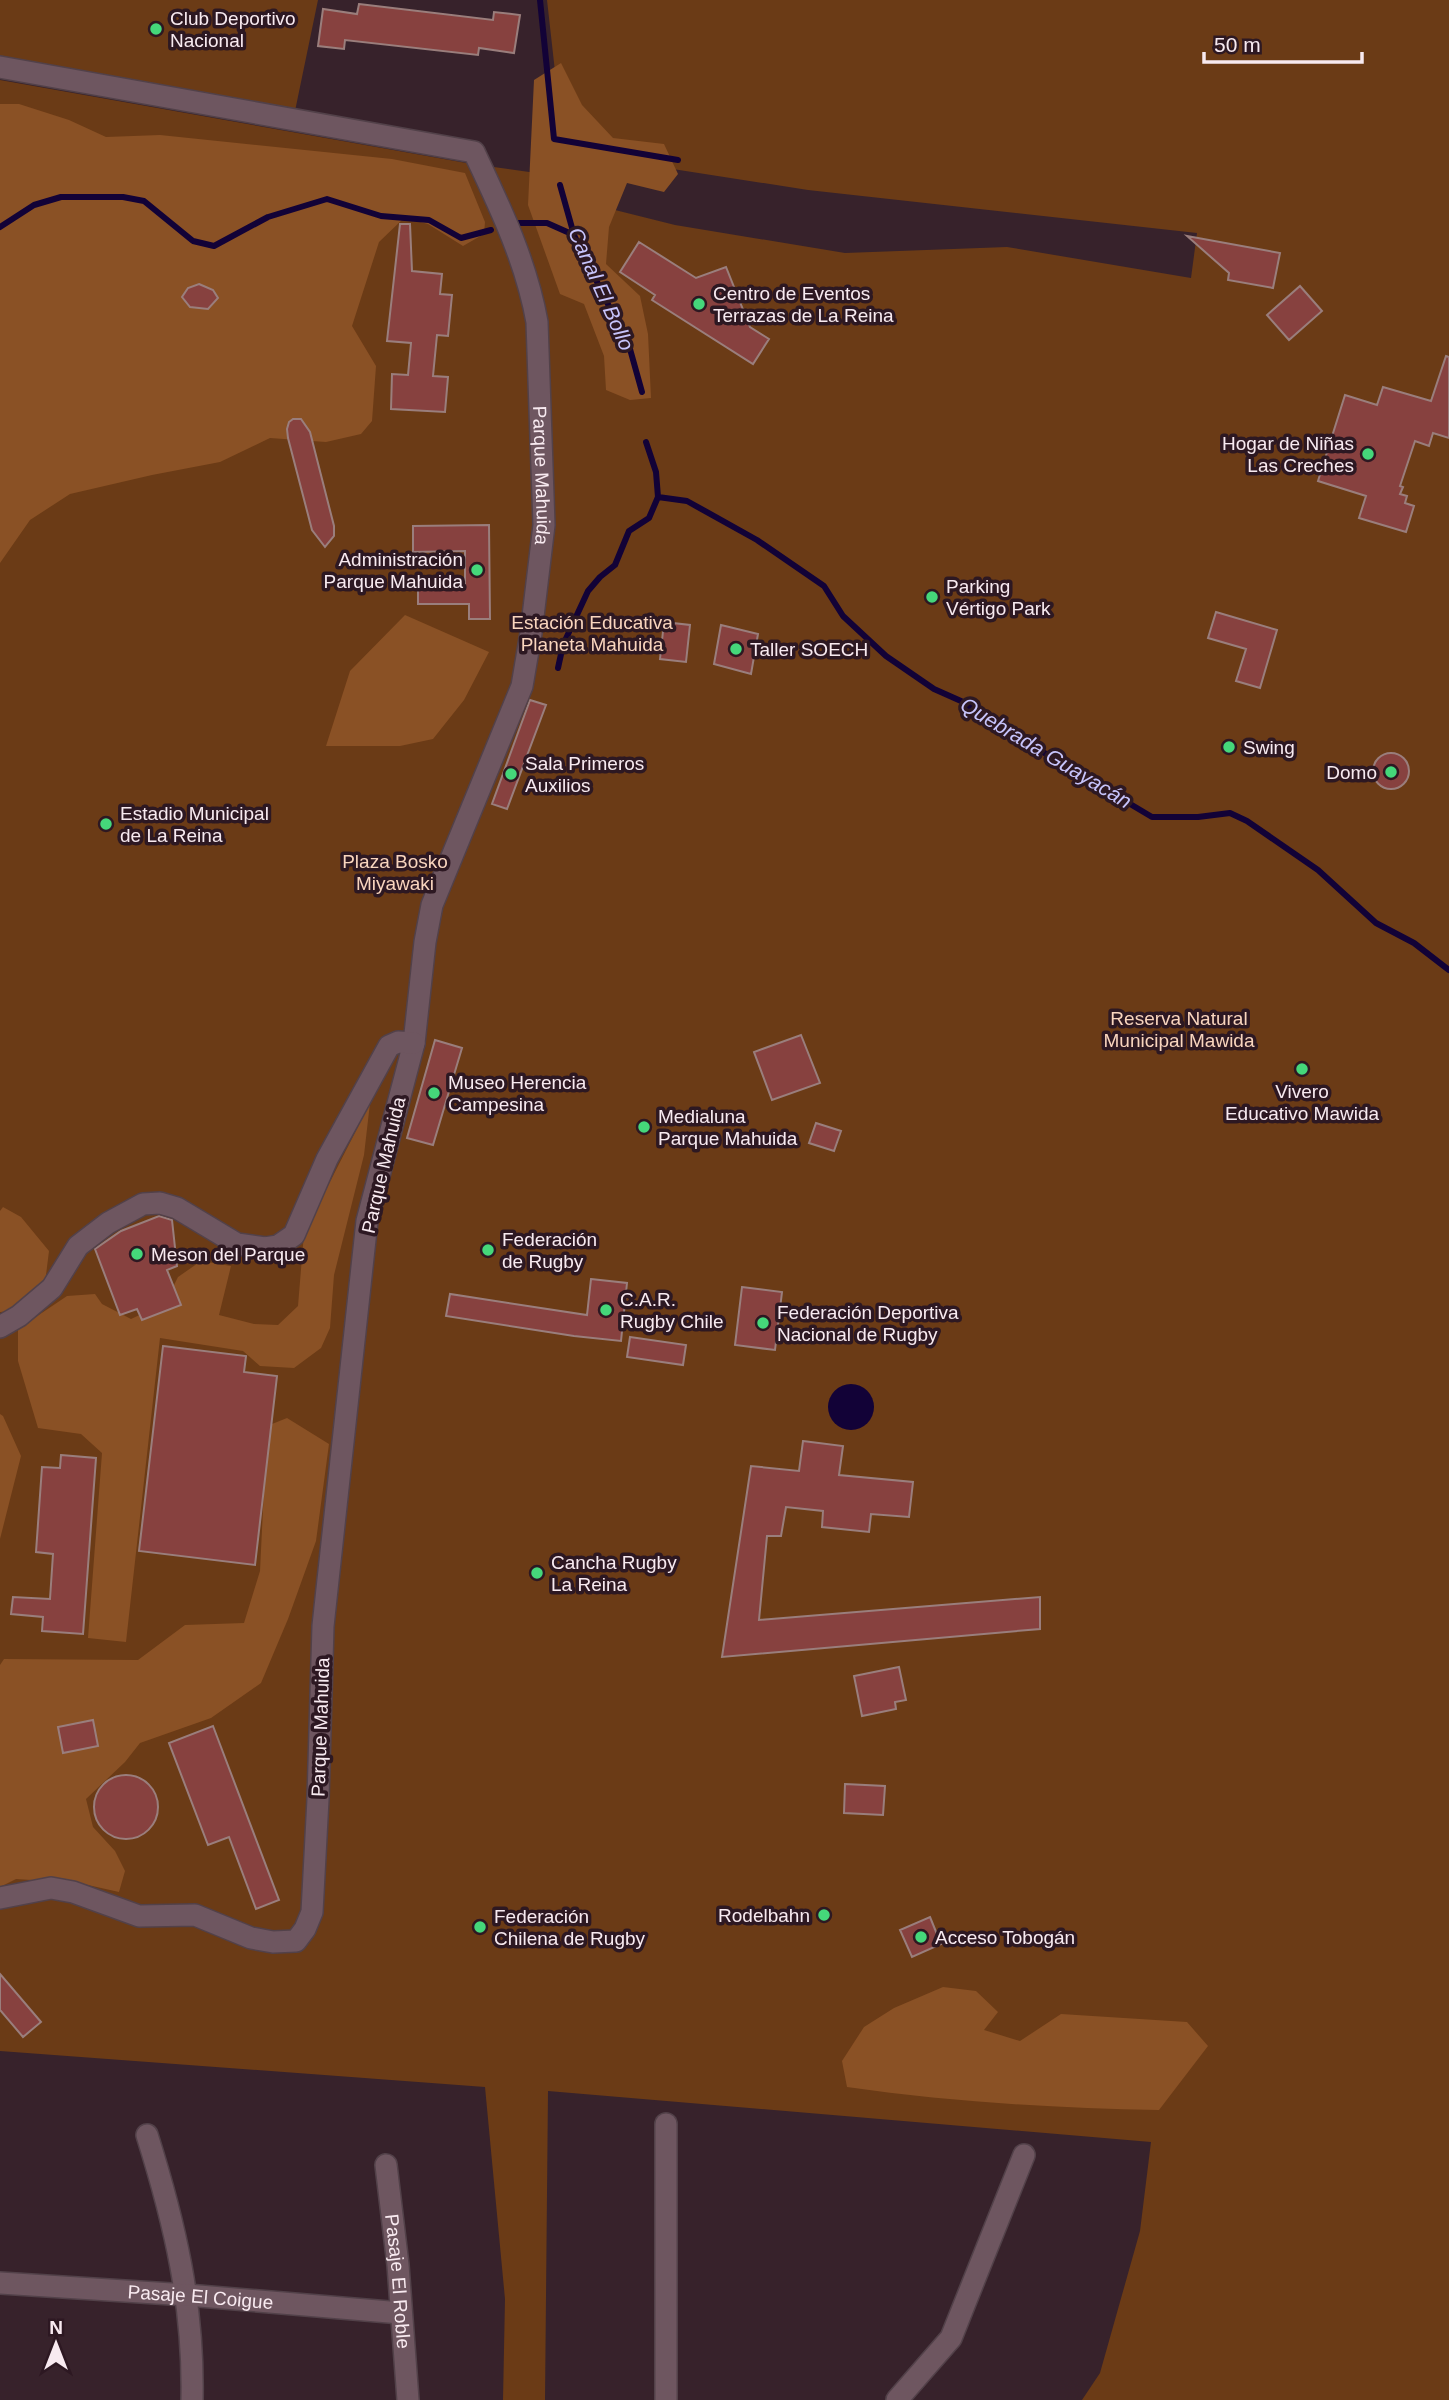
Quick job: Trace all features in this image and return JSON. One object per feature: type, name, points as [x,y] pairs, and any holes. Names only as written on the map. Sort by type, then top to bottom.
[{"type":"street","name":"Parque Mahuida","points":[[0,67],[474,152],[512,234],[533,297],[537,322],[544,525],[522,686],[432,905],[425,942],[414,1043],[367,1221],[323,1626],[318,1811],[312,1912],[296,1941],[273,1942],[251,1938],[195,1915],[139,1916],[73,1892],[51,1888],[0,1898]]},
{"type":"street","points":[[0,1326],[19,1316],[52,1288],[78,1246],[108,1223],[143,1204],[160,1203],[177,1208],[237,1244],[265,1248],[278,1246],[294,1236],[327,1159],[389,1046],[398,1042],[414,1043]]},
{"type":"street","points":[[666,2124],[666,2400]]},
{"type":"street","points":[[147,2135],[169,2205],[187,2295],[192,2400]]},
{"type":"street","points":[[897,2400],[951,2338],[1024,2155]]},
{"type":"street","name":"Pasaje El Roble","points":[[386,2165],[408,2400]]},
{"type":"street","name":"Pasaje El Coigue","points":[[0,2283],[401,2313]]},
{"type":"green space","name":"Club Deportivo Nacional","points":[[0,0],[318,0],[295,111],[0,58]]},
{"type":"green space","points":[[547,0],[1449,0],[1449,2400],[1082,2400],[1100,2373],[1140,2231],[1151,2142],[548,2091],[545,2400],[503,2400],[505,2299],[485,2087],[0,2051],[0,80],[472,164],[586,180],[615,210],[675,225],[845,253],[1007,247],[1191,278],[1197,233],[808,190],[564,152]]},
{"type":"shaded area","points":[[561,63],[582,105],[613,138],[664,144],[678,174],[664,192],[627,183],[609,227],[606,264],[640,296],[648,334],[651,398],[630,400],[606,390],[604,356],[584,304],[560,294],[528,205],[534,80]]},
{"type":"shaded area","points":[[0,104],[19,104],[69,120],[106,137],[160,135],[392,159],[465,173],[485,222],[484,234],[463,246],[428,224],[404,218],[379,242],[352,326],[376,366],[372,421],[361,434],[326,442],[270,438],[220,462],[70,494],[30,520],[0,563]]},
{"type":"shaded area","points":[[405,615],[489,652],[464,700],[433,739],[400,746],[326,746],[350,671]]},
{"type":"shaded area","points":[[370,1103],[364,1155],[334,1275],[330,1328],[321,1348],[294,1368],[260,1366],[243,1351],[160,1338],[126,1642],[88,1638],[102,1453],[81,1434],[38,1428],[18,1361],[18,1329],[67,1296],[95,1294],[102,1304],[131,1319],[165,1303],[178,1277],[201,1261],[231,1266],[219,1315],[254,1324],[278,1325],[298,1306],[304,1233]]},
{"type":"shaded area","points":[[3,1207],[21,1217],[49,1251],[45,1283],[13,1311],[0,1312],[0,1211]]},
{"type":"shaded area","points":[[851,1384],[868,1390],[874,1407],[868,1424],[851,1430],[834,1424],[828,1407],[834,1390]]},
{"type":"shaded area","points":[[0,1414],[21,1456],[0,1539]]},
{"type":"shaded area","points":[[287,1418],[329,1444],[316,1541],[261,1683],[211,1718],[140,1743],[125,1762],[86,1799],[93,1827],[115,1851],[125,1871],[119,1892],[79,1883],[16,1879],[0,1887],[0,1665],[4,1659],[138,1660],[185,1625],[244,1623],[260,1571],[267,1426]]},
{"type":"shaded area","points":[[943,1987],[976,1991],[998,2012],[984,2030],[1020,2041],[1061,2014],[1187,2022],[1208,2046],[1159,2110],[1003,2103],[847,2087],[842,2061],[864,2027],[894,2008]]},
{"type":"building","points":[[359,4],[493,20],[494,12],[520,15],[514,53],[479,48],[478,55],[345,40],[344,49],[318,46],[323,9],[357,14]]},
{"type":"building","points":[[400,224],[410,224],[412,271],[442,274],[440,294],[452,295],[448,336],[437,335],[433,376],[448,377],[445,412],[391,409],[392,374],[408,375],[411,343],[387,341]]},
{"type":"building","points":[[1187,236],[1280,253],[1273,288],[1228,280],[1229,273]]},
{"type":"building","name":"Centro de Eventos Terrazas de La Reina","points":[[639,242],[696,278],[726,267],[750,327],[769,339],[753,364],[652,300],[655,295],[620,272]]},
{"type":"building","points":[[199,284],[213,290],[218,298],[208,309],[190,307],[182,297],[188,288]]},
{"type":"building","points":[[1300,286],[1322,311],[1289,340],[1267,315]]},
{"type":"building","name":"Hogar de Niñas Las Creches","points":[[1446,356],[1449,357],[1449,438],[1433,433],[1429,446],[1415,441],[1400,486],[1403,487],[1400,494],[1407,496],[1405,503],[1414,506],[1406,532],[1359,518],[1366,496],[1318,481],[1345,395],[1377,405],[1383,387],[1431,401]]},
{"type":"building","points":[[293,419],[301,419],[310,432],[334,526],[334,536],[325,547],[312,530],[288,438],[287,429]]},
{"type":"building","name":"Administración Parque Mahuida","points":[[489,525],[490,619],[469,619],[469,604],[418,604],[418,589],[465,588],[465,551],[413,552],[413,526]]},
{"type":"building","points":[[1216,612],[1277,630],[1260,688],[1236,681],[1246,649],[1208,638]]},
{"type":"building","points":[[664,622],[690,625],[686,662],[660,659]]},
{"type":"building","name":"Taller SOECH","points":[[721,625],[758,634],[751,674],[714,664]]},
{"type":"building","points":[[530,700],[546,705],[507,809],[492,804]]},
{"type":"building","name":"Domo","points":[[1391,753],[1404,758],[1409,771],[1404,784],[1391,789],[1378,784],[1373,771],[1378,758]]},
{"type":"building","points":[[801,1035],[820,1083],[772,1100],[754,1052]]},
{"type":"building","name":"Museo Herencia Campesina","points":[[435,1040],[462,1048],[433,1145],[407,1138]]},
{"type":"building","points":[[816,1123],[841,1131],[834,1151],[809,1143]]},
{"type":"building","name":"Meson del Parque","points":[[159,1216],[172,1220],[177,1266],[167,1270],[181,1305],[142,1320],[137,1309],[120,1315],[95,1249],[121,1231]]},
{"type":"building","points":[[591,1279],[627,1283],[621,1341],[446,1316],[450,1294],[587,1315]]},
{"type":"building","name":"Federación Deportiva Nacional de Rugby","points":[[742,1287],[782,1292],[775,1350],[735,1345]]},
{"type":"building","points":[[630,1337],[686,1345],[683,1365],[627,1357]]},
{"type":"building","points":[[163,1346],[246,1356],[244,1372],[277,1376],[255,1565],[139,1551]]},
{"type":"building","points":[[803,1441],[843,1446],[839,1475],[913,1482],[909,1517],[871,1514],[869,1532],[822,1527],[823,1511],[786,1507],[781,1536],[767,1536],[759,1620],[1040,1597],[1040,1629],[722,1657],[751,1466],[799,1471]]},
{"type":"building","points":[[61,1455],[96,1458],[83,1634],[42,1631],[43,1617],[11,1614],[13,1597],[50,1599],[53,1554],[36,1552],[42,1467],[60,1468]]},
{"type":"building","points":[[899,1667],[906,1700],[895,1702],[896,1709],[862,1716],[854,1676]]},
{"type":"building","points":[[93,1720],[98,1746],[63,1753],[58,1727]]},
{"type":"building","points":[[213,1726],[279,1900],[256,1909],[229,1837],[208,1845],[169,1743]]},
{"type":"building","points":[[126,1775],[138,1777],[149,1784],[156,1795],[156,1819],[149,1830],[138,1837],[126,1839],[114,1837],[103,1830],[96,1819],[94,1807],[96,1795],[103,1784],[114,1777]]},
{"type":"building","points":[[845,1784],[885,1786],[883,1815],[844,1813]]},
{"type":"building","name":"Acceso Tobogán","points":[[930,1917],[941,1944],[912,1957],[900,1930]]},
{"type":"building","points":[[0,1974],[41,2022],[23,2037],[0,2010]]},
{"type":"waterway","name":"Canal El Bollo","points":[[540,0],[554,139],[678,160]]},
{"type":"waterway","name":"Canal El Bollo","points":[[560,185],[574,235],[630,349],[642,392]]},
{"type":"waterway","points":[[0,227],[34,205],[61,197],[123,197],[144,201],[193,241],[214,246],[268,217],[327,199],[381,216],[429,220],[461,238],[491,230]]},
{"type":"waterway","points":[[519,223],[547,223],[574,235]]},
{"type":"waterway","name":"Canal El Bollo","points":[[558,668],[563,645],[588,591],[615,565],[629,531],[649,518],[658,497],[656,472],[646,442]]},
{"type":"waterway","name":"Quebrada Guayacán","points":[[658,497],[687,501],[757,540],[824,586],[843,616],[886,656],[934,689],[961,701],[1152,817],[1198,817],[1230,813],[1247,821],[1318,870],[1376,923],[1414,943],[1449,970]]},
{"type":"place","name":"Club Deportivo Nacional","points":[[156,29]]},
{"type":"place","name":"Centro de Eventos Terrazas de La Reina","points":[[699,304]]},
{"type":"place","name":"Hogar de Niñas Las Creches","points":[[1368,454]]},
{"type":"place","name":"Administración Parque Mahuida","points":[[477,570]]},
{"type":"place","name":"Parking Vértigo Park","points":[[932,597]]},
{"type":"place","name":"Taller SOECH","points":[[736,649]]},
{"type":"place","name":"Swing","points":[[1229,747]]},
{"type":"place","name":"Domo","points":[[1391,772]]},
{"type":"place","name":"Sala Primeros Auxilios","points":[[511,774]]},
{"type":"place","name":"Estadio Municipal de La Reina","points":[[106,824]]},
{"type":"place","name":"Vivero Educativo Mawida","points":[[1302,1069]]},
{"type":"place","name":"Museo Herencia Campesina","points":[[434,1093]]},
{"type":"place","name":"Medialuna Parque Mahuida","points":[[644,1127]]},
{"type":"place","name":"Federación de Rugby","points":[[488,1250]]},
{"type":"place","name":"Meson del Parque","points":[[137,1254]]},
{"type":"place","name":"C.A.R. Rugby Chile","points":[[606,1310]]},
{"type":"place","name":"Federación Deportiva Nacional de Rugby","points":[[763,1323]]},
{"type":"place","name":"Cancha Rugby La Reina","points":[[537,1573]]},
{"type":"place","name":"Rodelbahn","points":[[824,1915]]},
{"type":"place","name":"Federación Chilena de Rugby","points":[[480,1927]]},
{"type":"place","name":"Acceso Tobogán","points":[[921,1937]]},
{"type":"park label","name":"Estación Educativa Planeta Mahuida","points":[[592,633]]},
{"type":"park label","name":"Plaza Bosko Miyawaki","points":[[395,872]]},
{"type":"park label","name":"Reserva Natural Municipal Mawida","points":[[1179,1029]]}]
